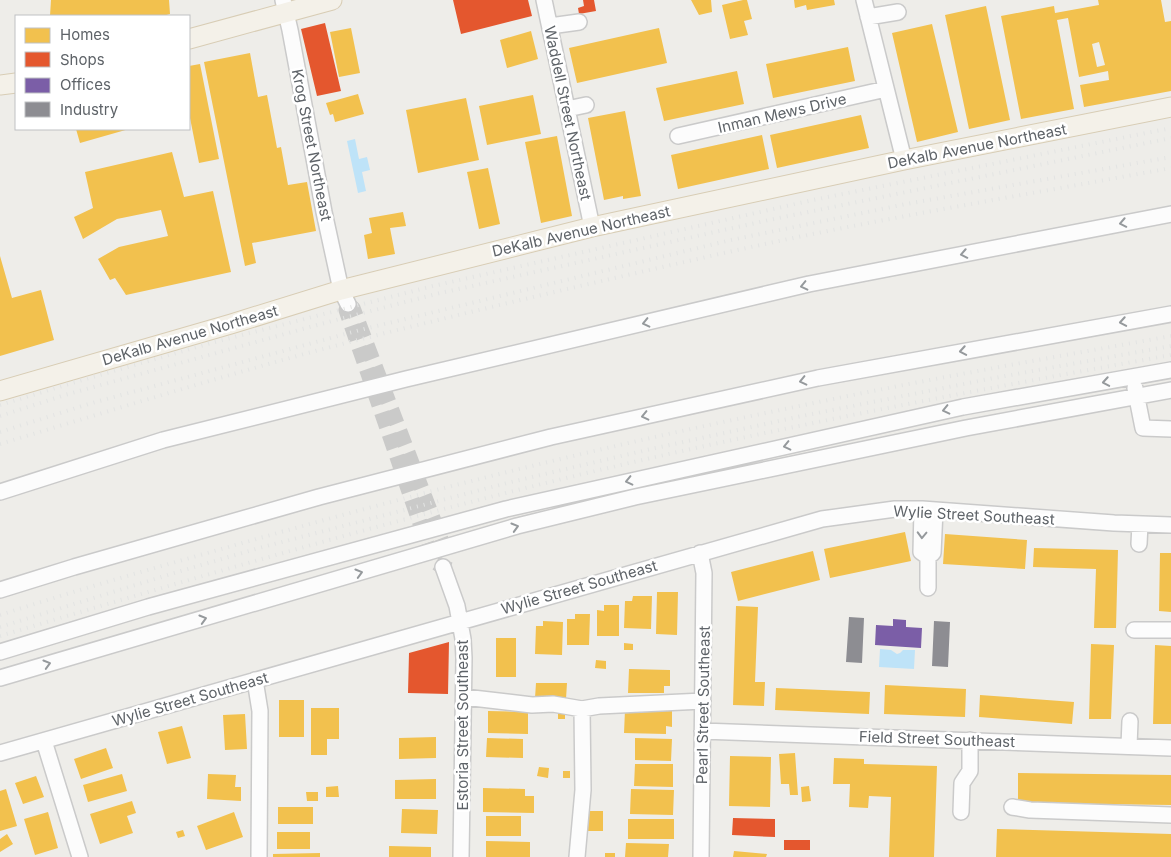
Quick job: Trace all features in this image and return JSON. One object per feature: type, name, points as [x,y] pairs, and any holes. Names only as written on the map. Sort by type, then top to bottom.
[{"type":"main road","points":[[190,39],[284,6],[332,0]]},
{"type":"main road","points":[[0,85],[15,83]]},
{"type":"main road","name":"DeKalb Avenue Northeast","points":[[0,392],[328,295],[345,297],[592,227],[904,160],[1171,107]]},
{"type":"street","name":"Waddell Street Northeast","points":[[544,0],[592,227]]},
{"type":"street","points":[[864,0],[904,160]]},
{"type":"street","name":"Krog Street Northeast","points":[[284,6],[292,39],[324,212],[345,297]]},
{"type":"street","points":[[868,17],[898,12]]},
{"type":"street","points":[[550,26],[579,22]]},
{"type":"street","name":"Inman Mews Drive","points":[[678,136],[886,89]]},
{"type":"street","points":[[568,109],[586,105]]},
{"type":"street","points":[[0,492],[163,440],[406,379],[809,284],[1171,214]]},
{"type":"street","points":[[0,590],[319,497],[551,437],[818,378],[1171,314]]},
{"type":"street","points":[[0,652],[148,607],[506,509],[963,406],[1171,370]]},
{"type":"street","points":[[1132,377],[1143,428],[1171,429]]},
{"type":"street","points":[[0,678],[508,529],[635,497],[947,432],[1171,390]]},
{"type":"street","name":"Wylie Street Southeast","points":[[0,753],[822,518],[895,509],[1171,525]]},
{"type":"street","points":[[928,588],[928,557],[921,552],[929,510]]},
{"type":"street","points":[[1139,544],[1140,524]]},
{"type":"street","name":"Pearl Street Southeast","points":[[700,553],[704,573],[701,857]]},
{"type":"street","name":"Estoria Street Southeast","points":[[443,567],[457,606],[464,658],[461,857]]},
{"type":"street","points":[[1134,630],[1171,630]]},
{"type":"street","points":[[255,680],[260,711],[259,857]]},
{"type":"street","points":[[464,697],[532,705],[552,704],[582,709],[599,706],[703,702]]},
{"type":"street","points":[[577,857],[583,790],[582,709]]},
{"type":"street","points":[[1129,746],[1130,721]]},
{"type":"street","name":"Field Street Southeast","points":[[702,731],[1171,748]]},
{"type":"street","points":[[960,812],[962,783],[975,776],[970,740]]},
{"type":"street","points":[[44,741],[80,857]]},
{"type":"street","points":[[1012,807],[1030,810],[1171,815]]},
{"type":"water","points":[[355,139],[359,159],[367,157],[370,170],[362,172],[366,191],[358,193],[347,141]]},
{"type":"water","points":[[880,649],[891,650],[897,654],[903,650],[915,650],[914,669],[879,667]]},
{"type":"building: Homes","points":[[51,0],[169,0],[170,14],[166,15],[50,15]]},
{"type":"building: Homes","points":[[691,0],[711,0],[712,12],[699,15]]},
{"type":"building: Homes","points":[[747,0],[752,19],[744,21],[748,35],[730,39],[722,5]]},
{"type":"building: Homes","points":[[794,0],[834,0],[835,5],[807,10],[806,5],[795,8]]},
{"type":"building: Homes","points":[[1098,0],[1161,0],[1165,22],[1171,21],[1171,91],[1084,107],[1080,85],[1109,80],[1108,71],[1079,77],[1068,18],[1057,20],[1074,109],[1021,119],[1001,16],[1054,6],[1055,13],[1099,5]],"holes":[[[1099,42],[1105,65],[1097,67],[1092,44]]]},
{"type":"building: Homes","points":[[986,6],[1010,120],[969,129],[945,15]]},
{"type":"building: Homes","points":[[932,24],[958,132],[917,142],[892,33]]},
{"type":"building: Homes","points":[[351,28],[360,73],[339,77],[330,32]]},
{"type":"building: Homes","points":[[659,28],[667,63],[577,83],[569,48]]},
{"type":"building: Homes","points":[[531,31],[538,59],[507,68],[500,40]]},
{"type":"building: Homes","points":[[848,47],[855,81],[773,98],[766,64]]},
{"type":"building: Homes","points":[[250,53],[258,97],[267,95],[277,148],[281,147],[288,185],[307,182],[316,231],[252,243],[256,263],[245,266],[204,62]]},
{"type":"building: Homes","points":[[200,64],[219,159],[199,163],[190,118],[190,66]]},
{"type":"building: Homes","points":[[737,71],[744,104],[664,121],[656,88]]},
{"type":"building: Homes","points":[[358,94],[364,114],[335,122],[333,114],[330,115],[326,103]]},
{"type":"building: Homes","points":[[533,95],[541,134],[487,145],[479,106]]},
{"type":"building: Homes","points":[[466,98],[479,160],[418,173],[406,110]]},
{"type":"building: Homes","points":[[625,111],[641,196],[623,199],[623,196],[604,200],[588,118]]},
{"type":"building: Homes","points":[[861,115],[869,148],[777,168],[770,135]]},
{"type":"building: Homes","points":[[76,130],[126,130],[80,143]]},
{"type":"building: Homes","points":[[762,135],[769,169],[678,189],[671,155]]},
{"type":"building: Homes","points":[[557,136],[572,216],[541,223],[525,142]]},
{"type":"building: Homes","points":[[172,152],[184,197],[213,191],[231,272],[126,295],[115,278],[110,280],[98,259],[119,247],[168,236],[161,210],[117,219],[83,239],[74,217],[93,208],[85,172]]},
{"type":"building: Homes","points":[[488,168],[500,224],[479,229],[467,172]]},
{"type":"building: Homes","points":[[403,212],[406,226],[390,228],[395,254],[368,259],[364,235],[372,233],[369,218]]},
{"type":"building: Homes","points":[[0,256],[12,298],[41,290],[54,340],[0,356]]},
{"type":"building: Homes","points":[[905,532],[911,561],[830,578],[824,549]]},
{"type":"building: Homes","points":[[945,534],[1027,540],[1025,569],[943,564]]},
{"type":"building: Homes","points":[[1034,548],[1118,550],[1116,628],[1094,628],[1096,569],[1033,567]]},
{"type":"building: Homes","points":[[813,551],[820,580],[738,601],[731,572]]},
{"type":"building: Homes","points":[[1160,553],[1171,553],[1171,612],[1159,611]]},
{"type":"building: Homes","points":[[657,592],[678,592],[677,635],[656,634]]},
{"type":"building: Homes","points":[[633,596],[652,596],[651,629],[624,628],[625,601],[632,601]]},
{"type":"building: Homes","points":[[604,605],[619,605],[619,636],[597,636],[597,610],[604,611]]},
{"type":"building: Homes","points":[[736,606],[758,607],[755,682],[765,682],[764,706],[733,705]]},
{"type":"building: Homes","points":[[575,614],[590,614],[589,645],[567,645],[567,619],[575,619]]},
{"type":"building: Homes","points":[[543,621],[563,622],[562,655],[535,654],[536,626],[543,626]]},
{"type":"building: Homes","points":[[496,638],[516,638],[516,677],[496,677]]},
{"type":"building: Homes","points":[[624,643],[633,644],[633,650],[624,650]]},
{"type":"building: Homes","points":[[1091,644],[1114,645],[1111,719],[1089,719]]},
{"type":"building: Homes","points":[[1155,645],[1171,646],[1171,724],[1153,724]]},
{"type":"building: Homes","points":[[596,660],[606,661],[606,669],[595,668]]},
{"type":"building: Homes","points":[[629,669],[670,670],[670,686],[664,686],[664,693],[628,693]]},
{"type":"building: Homes","points":[[536,683],[567,683],[566,699],[535,698]]},
{"type":"building: Homes","points":[[885,685],[966,689],[965,717],[884,714]]},
{"type":"building: Homes","points":[[776,688],[870,692],[869,714],[775,710]]},
{"type":"building: Homes","points":[[980,695],[1074,702],[1072,724],[979,717]]},
{"type":"building: Homes","points":[[279,700],[304,700],[304,737],[279,737]]},
{"type":"building: Homes","points":[[311,708],[339,708],[339,739],[327,739],[327,755],[311,755]]},
{"type":"building: Homes","points":[[625,710],[672,711],[672,727],[666,726],[666,734],[624,733]]},
{"type":"building: Homes","points":[[488,711],[528,712],[528,734],[488,733]]},
{"type":"building: Homes","points":[[558,711],[565,711],[565,719],[558,719]]},
{"type":"building: Homes","points":[[245,714],[247,749],[225,750],[223,715]]},
{"type":"building: Homes","points":[[182,726],[191,758],[167,764],[158,732]]},
{"type":"building: Homes","points":[[436,737],[436,758],[399,759],[399,738]]},
{"type":"building: Homes","points":[[487,738],[523,739],[523,758],[486,757]]},
{"type":"building: Homes","points":[[635,738],[672,739],[671,761],[635,760]]},
{"type":"building: Homes","points":[[106,748],[113,768],[81,779],[74,759]]},
{"type":"building: Homes","points":[[795,753],[798,795],[790,795],[789,784],[781,784],[779,754]]},
{"type":"building: Homes","points":[[730,756],[771,757],[770,807],[729,806]]},
{"type":"building: Homes","points":[[834,758],[864,759],[864,764],[937,766],[934,857],[889,857],[891,797],[869,796],[868,808],[849,807],[850,784],[833,784]]},
{"type":"building: Homes","points":[[635,764],[673,764],[673,787],[634,786]]},
{"type":"building: Homes","points":[[539,767],[549,768],[548,778],[537,776]]},
{"type":"building: Homes","points":[[563,771],[570,771],[570,778],[563,778]]},
{"type":"building: Homes","points":[[1018,773],[1171,775],[1171,805],[1018,803]]},
{"type":"building: Homes","points":[[122,774],[127,791],[88,802],[83,785]]},
{"type":"building: Homes","points":[[208,774],[236,775],[235,787],[241,787],[241,801],[207,799]]},
{"type":"building: Homes","points":[[36,776],[44,797],[23,804],[15,783]]},
{"type":"building: Homes","points":[[436,779],[436,799],[395,799],[395,780]]},
{"type":"building: Homes","points":[[338,786],[339,797],[326,797],[326,787]]},
{"type":"building: Homes","points":[[809,786],[811,801],[802,802],[801,787]]},
{"type":"building: Homes","points":[[483,788],[525,789],[525,796],[534,796],[534,813],[483,812]]},
{"type":"building: Homes","points":[[6,789],[17,826],[0,831],[0,791]]},
{"type":"building: Homes","points":[[631,789],[674,790],[673,815],[630,814]]},
{"type":"building: Homes","points":[[306,792],[318,792],[318,801],[307,801]]},
{"type":"building: Homes","points":[[132,801],[136,813],[127,816],[133,833],[100,844],[90,814]]},
{"type":"building: Homes","points":[[278,807],[313,807],[313,824],[278,824]]},
{"type":"building: Homes","points":[[402,809],[438,810],[437,834],[401,833]]},
{"type":"building: Homes","points":[[582,811],[603,811],[603,831],[582,831]]},
{"type":"building: Homes","points":[[48,812],[58,848],[35,855],[24,819]]},
{"type":"building: Homes","points":[[234,812],[243,837],[206,850],[197,826]]},
{"type":"building: Homes","points":[[486,816],[521,816],[521,836],[486,836]]},
{"type":"building: Homes","points":[[628,819],[674,819],[674,839],[628,839]]},
{"type":"building: Homes","points":[[997,829],[1171,834],[1171,857],[996,857]]},
{"type":"building: Homes","points":[[183,830],[185,836],[178,838],[176,832]]},
{"type":"building: Homes","points":[[277,832],[310,832],[310,849],[277,849]]},
{"type":"building: Homes","points":[[7,834],[13,844],[0,852],[0,839]]},
{"type":"building: Homes","points":[[486,841],[530,842],[530,857],[486,857]]},
{"type":"building: Homes","points":[[626,843],[669,844],[668,857],[625,857]]},
{"type":"building: Homes","points":[[389,846],[431,847],[431,857],[389,857]]},
{"type":"building: Homes","points":[[734,851],[767,854],[766,857],[733,857]]},
{"type":"building: Homes","points":[[320,853],[320,857],[273,857],[273,854]]},
{"type":"building: Homes","points":[[605,853],[615,853],[615,857],[605,857]]},
{"type":"building: Shops","points":[[453,0],[528,0],[532,16],[461,34]]},
{"type":"building: Shops","points":[[583,0],[594,0],[596,11],[579,14],[578,8],[584,6]]},
{"type":"building: Shops","points":[[325,23],[341,91],[317,96],[301,29]]},
{"type":"building: Shops","points":[[449,642],[448,694],[408,693],[409,653]]},
{"type":"building: Shops","points":[[733,818],[775,819],[775,837],[732,835]]},
{"type":"building: Shops","points":[[784,840],[810,840],[810,850],[784,850]]},
{"type":"building: Offices","points":[[893,619],[906,620],[906,627],[922,628],[921,648],[875,645],[876,625],[893,626]]},
{"type":"building: Industry","points":[[849,617],[864,618],[862,663],[846,662]]},
{"type":"building: Industry","points":[[934,621],[950,622],[948,667],[932,666]]},
{"type":"tunnel","points":[[348,304],[353,308],[447,555],[443,567],[433,561],[346,310],[348,304]]},
{"type":"railway","points":[[0,405],[211,343],[433,286],[813,200],[1171,128]]},
{"type":"railway","points":[[0,416],[65,395],[436,294],[769,220],[1171,138]]},
{"type":"railway","points":[[0,432],[92,403],[360,330],[731,240],[906,204],[1171,157]]},
{"type":"railway","points":[[0,444],[319,350],[558,291],[819,233],[1171,168]]},
{"type":"railway","points":[[0,615],[116,579],[301,526],[580,454],[838,398],[1171,336]]},
{"type":"railway","points":[[0,627],[259,548],[511,482],[802,416],[994,378],[1171,346]]},
{"type":"railway","points":[[0,636],[311,545],[467,503],[625,464],[829,420],[1171,355]]}]
